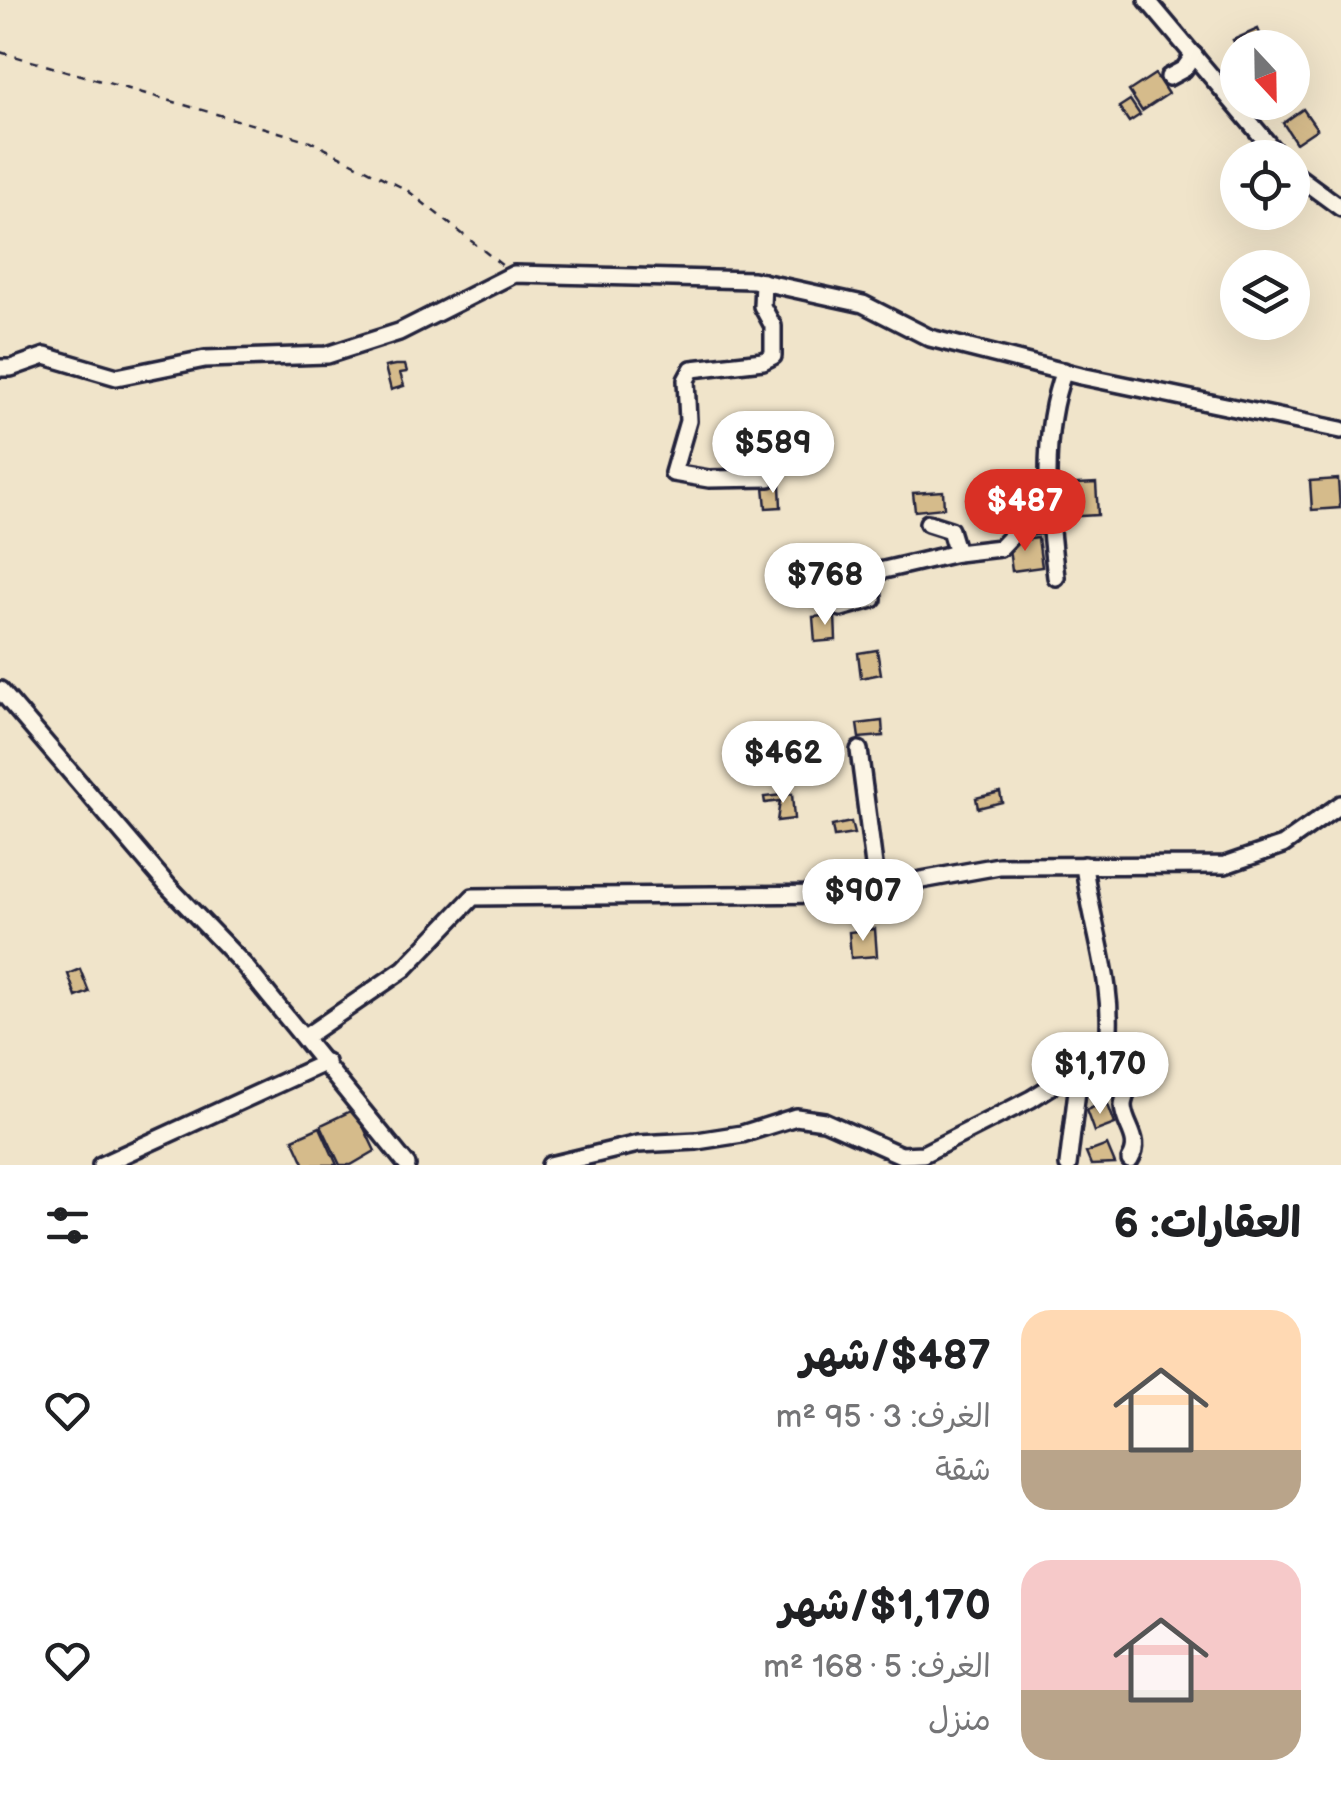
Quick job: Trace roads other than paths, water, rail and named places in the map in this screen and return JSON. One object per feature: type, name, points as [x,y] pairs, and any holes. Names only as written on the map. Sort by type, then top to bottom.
[{"type":"street","points":[[1149,0],[1265,140]]},
{"type":"street","points":[[1170,76],[1184,69],[1194,55]]},
{"type":"street","points":[[1310,185],[1341,208]]},
{"type":"street","points":[[0,368],[45,356],[117,377],[205,359],[326,355],[399,332],[514,274],[762,282],[863,304],[930,338],[1341,430]]},
{"type":"street","points":[[762,282],[765,316],[773,326],[773,356],[763,361],[692,369],[686,380],[688,421],[673,472],[709,479],[769,478]]},
{"type":"street","points":[[1056,577],[1051,523],[1052,416],[1064,371]]},
{"type":"street","points":[[928,523],[950,530],[957,553]]},
{"type":"street","points":[[840,608],[873,599],[871,573],[957,553],[1000,548],[1020,527],[1051,523]]},
{"type":"street","points":[[0,690],[155,872],[244,965],[407,1165]]},
{"type":"street","points":[[859,750],[877,888]]},
{"type":"street","points":[[305,1038],[404,969],[473,898],[844,894],[999,866],[1224,864],[1283,845],[1341,804]]},
{"type":"street","points":[[550,1165],[638,1144],[742,1134],[796,1118],[824,1121],[914,1162],[1031,1099],[1108,1044],[1106,979],[1099,960],[1084,865]]},
{"type":"street","points":[[1109,1038],[1121,1061],[1127,1087],[1122,1109],[1134,1136],[1135,1151],[1130,1160]]},
{"type":"street","points":[[101,1165],[326,1062]]},
{"type":"street","points":[[1067,1071],[1077,1091],[1068,1165]]}]
